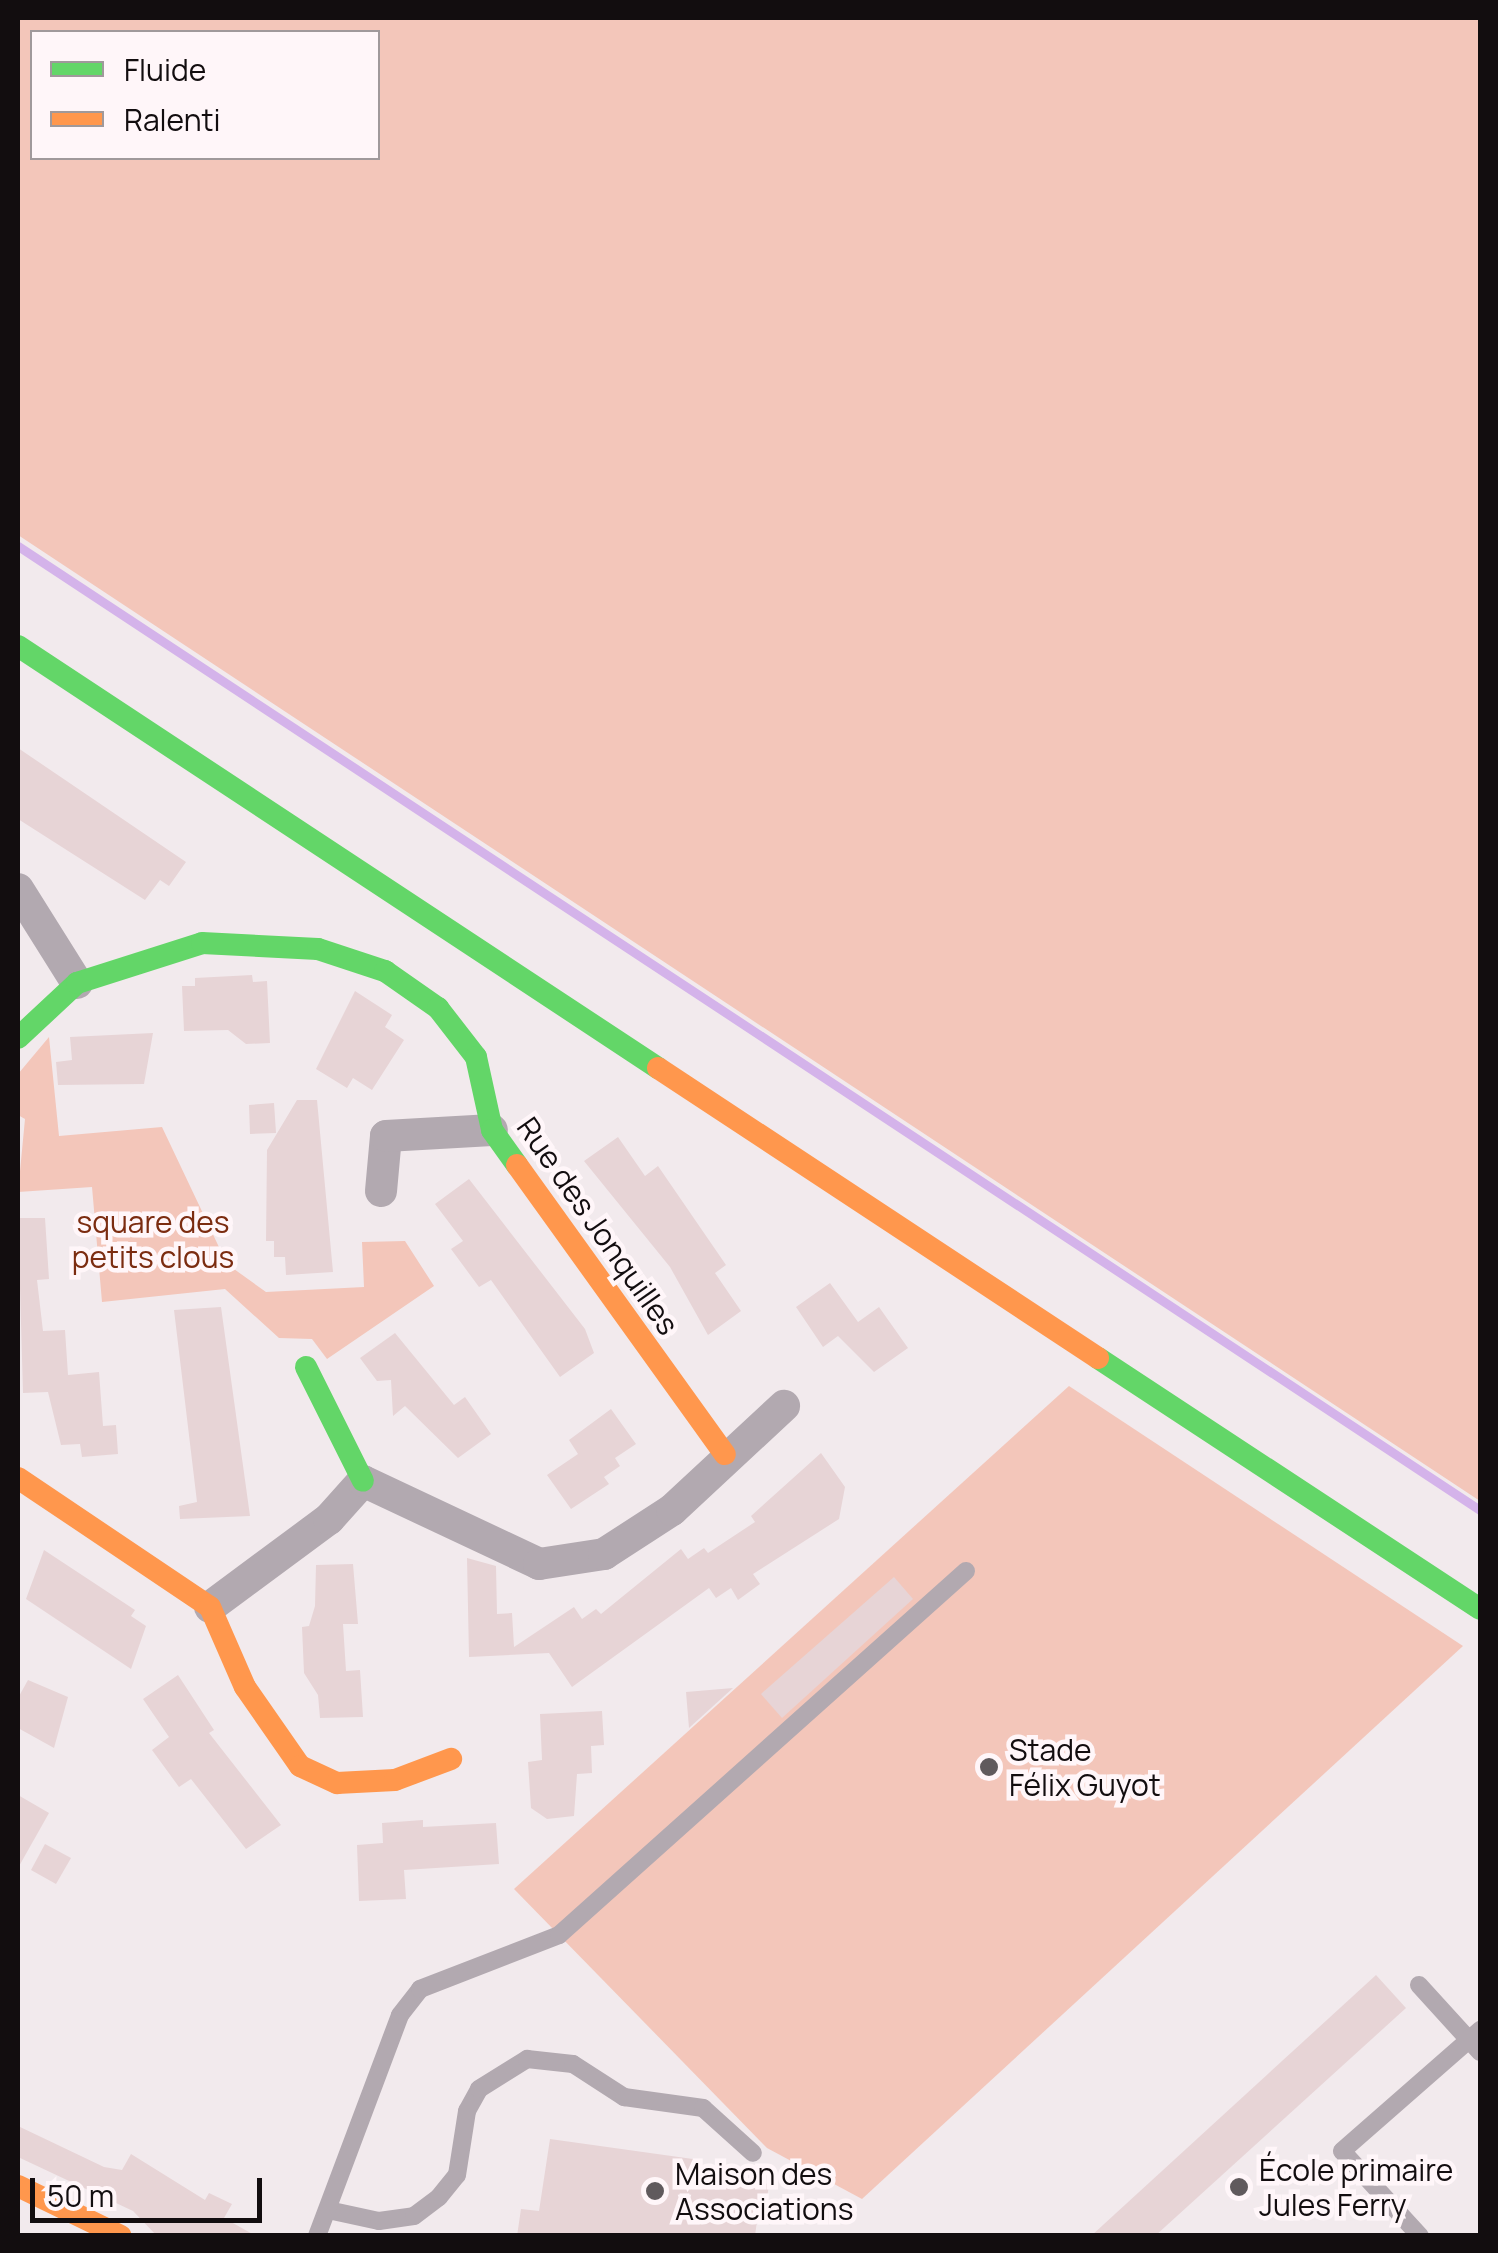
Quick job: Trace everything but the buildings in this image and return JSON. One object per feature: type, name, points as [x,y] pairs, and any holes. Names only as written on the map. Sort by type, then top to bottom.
[{"type":"street","points":[[18,646],[1480,1609]]},
{"type":"street","points":[[18,889],[77,983]]},
{"type":"street","name":"Rue des Jonquilles","points":[[18,1038],[77,983],[202,944],[318,949],[384,972],[438,1008],[476,1058],[492,1130],[724,1454]]},
{"type":"street","points":[[381,1190],[386,1136],[492,1130]]},
{"type":"street","points":[[306,1367],[362,1481],[539,1564],[604,1554],[672,1510],[724,1454],[784,1406]]},
{"type":"street","points":[[18,1478],[210,1607],[245,1687],[300,1766],[337,1783],[396,1780],[451,1760]]},
{"type":"street","points":[[210,1607],[330,1518],[362,1481]]},
{"type":"street","points":[[18,2186],[121,2236]]},
{"type":"lane","points":[[317,2236],[409,2001],[438,1977],[559,1934],[966,1571]]},
{"type":"lane","points":[[1419,1985],[1474,2033],[1480,2052]]},
{"type":"lane","points":[[1420,2236],[1342,2150],[1474,2033]]},
{"type":"lane","points":[[328,2210],[379,2221],[414,2216],[439,2197],[456,2175],[467,2111],[480,2089],[527,2059],[574,2064],[624,2097],[703,2108],[754,2153]]},
{"type":"green space","points":[[18,18],[1480,18],[1480,1501],[18,535]]},
{"type":"green space","name":"square des petits clous","points":[[49,1037],[59,1136],[162,1127],[227,1264],[266,1292],[364,1287],[362,1242],[405,1241],[434,1286],[327,1359],[312,1339],[279,1338],[225,1289],[102,1302],[92,1187],[18,1192],[25,1119],[18,1115],[18,1074]]},
{"type":"green space","name":"Stade Félix Guyot","points":[[1069,1386],[1463,1646],[862,2199],[767,2148],[514,1889]]},
{"type":"waterway","points":[[18,546],[1480,1510]]},
{"type":"traffic: fast","points":[[18,646],[658,1068]]},
{"type":"traffic: fast","points":[[18,1038],[77,983],[202,943],[318,949],[385,971],[438,1008],[476,1057],[492,1130],[517,1165]]},
{"type":"traffic: fast","points":[[1098,1358],[1480,1609]]},
{"type":"traffic: fast","points":[[306,1367],[363,1481]]},
{"type":"traffic: slow","points":[[658,1068],[1098,1358]]},
{"type":"traffic: slow","points":[[517,1165],[725,1454]]},
{"type":"traffic: slow","points":[[18,1478],[210,1607],[245,1687],[300,1766],[337,1783],[395,1780],[451,1759]]},
{"type":"traffic: slow","points":[[18,2186],[121,2236]]},
{"type":"place","name":"Stade Félix Guyot","points":[[989,1767]]},
{"type":"place","name":"École primaire Jules Ferry","points":[[1239,2187]]},
{"type":"place","name":"Maison des Associations","points":[[655,2191]]}]
